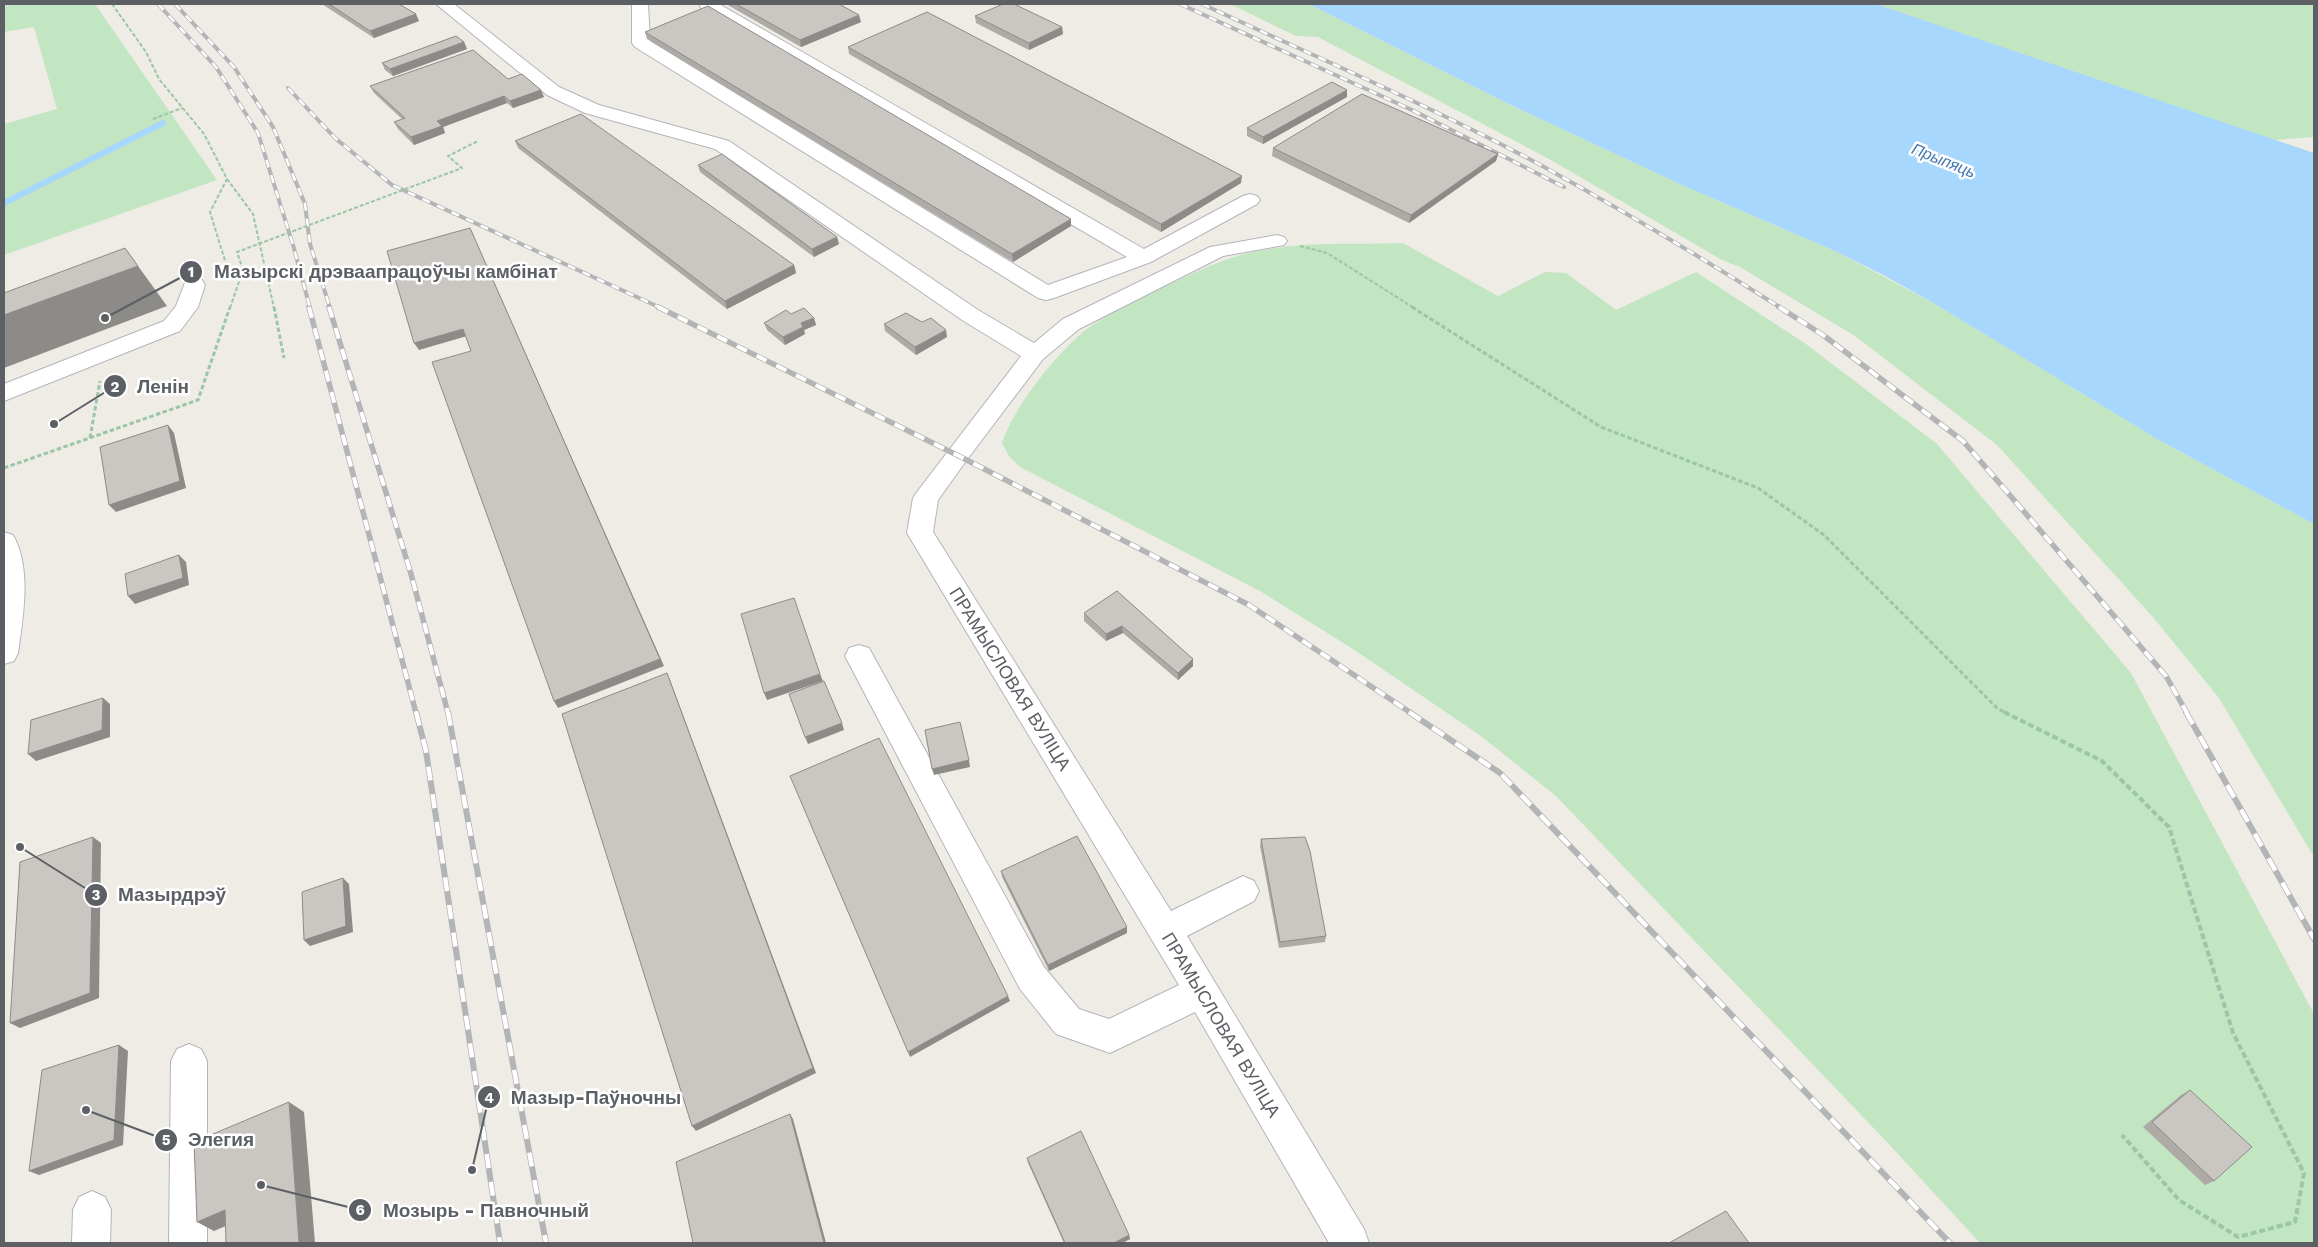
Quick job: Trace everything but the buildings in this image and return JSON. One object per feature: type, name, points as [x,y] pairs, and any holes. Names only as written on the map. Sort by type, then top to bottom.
[{"type":"street","points":[[444,4],[553,91],[592,109],[722,145],[970,315],[1035,354]]},
{"type":"street","points":[[640,4],[641,43],[1046,293],[1144,258],[1250,200]]},
{"type":"street","points":[[707,4],[1144,258]]},
{"type":"street","name":"ПРАМЫСЛОВАЯ ВУЛІЦА","points":[[1277,241],[1217,251],[1072,324],[1035,354],[926,498],[920,533],[1202,990],[1350,1243]]},
{"type":"street","points":[[4,393],[172,326],[187,307],[194,285]]},
{"type":"street","points":[[4,542],[8,558],[4,653]]},
{"type":"street","points":[[859,656],[1032,978],[1068,1022],[1110,1036],[1202,990]]},
{"type":"street","points":[[1165,931],[1243,891]]},
{"type":"street","points":[[188,1243],[189,1061]]},
{"type":"path","points":[[112,4],[146,52],[159,79],[204,134],[227,179],[253,214],[266,266],[284,358]]},
{"type":"path","points":[[153,120],[182,108]]},
{"type":"path","points":[[4,468],[198,400],[244,270],[237,252],[462,168],[448,156],[478,141]]},
{"type":"path","points":[[227,179],[210,212],[227,267],[241,277]]},
{"type":"path","points":[[1277,241],[1327,253],[1601,427],[1758,488],[1824,535],[1998,709],[2102,761],[2169,827],[2233,1033],[2304,1173],[2295,1222],[2238,1237],[2180,1200],[2122,1135]]},
{"type":"path","points":[[90,438],[104,353]]},
{"type":"green space","points":[[4,4],[95,4],[217,180],[4,255],[4,124],[57,109],[34,27],[4,32]]},
{"type":"green space","points":[[1230,4],[1309,4],[1515,107],[1682,185],[1837,252],[1935,304],[2157,439],[2314,524],[2314,857],[2219,698],[2152,616],[1997,445],[1855,336],[1740,267],[1722,260],[1551,160],[1318,37],[1296,36]]},
{"type":"green space","points":[[1876,4],[2314,4],[2314,137],[2274,140]]},
{"type":"green space","points":[[1403,243],[1498,296],[1545,272],[1566,273],[1616,310],[1696,272],[1806,344],[1937,444],[2131,673],[2314,1014],[2314,1243],[1980,1243],[1886,1141],[1556,796],[1481,736],[1353,649],[1260,591],[1020,467],[1009,456],[1002,443],[1026,397],[1063,351],[1087,329],[1123,307],[1210,266],[1249,253],[1297,245]]},
{"type":"water","name":"Прыпяць","points":[[1309,4],[1876,4],[2314,153],[2314,524],[2157,439],[1935,304],[1885,276],[1837,252],[1682,185],[1515,107]]},
{"type":"waterway","points":[[4,203],[163,123]]},
{"type":"railway","points":[[158,4],[216,67],[258,133],[293,245],[310,308]]},
{"type":"railway","points":[[175,4],[234,67],[273,127],[305,204],[310,244],[330,308]]},
{"type":"railway","points":[[1180,4],[1412,110],[1564,187]]},
{"type":"railway","points":[[1202,4],[1413,101],[1537,163],[1721,270],[1781,308]]},
{"type":"railway","points":[[288,88],[335,138],[392,185],[661,308]]},
{"type":"railway","points":[[309,307],[416,713]]},
{"type":"railway","points":[[329,307],[411,574],[448,713]]},
{"type":"railway","points":[[658,307],[957,455],[1249,605],[1411,713]]},
{"type":"railway","points":[[1779,307],[1823,335],[1963,441],[2166,676],[2187,713]]},
{"type":"railway","points":[[416,712],[426,751],[500,1243]]},
{"type":"railway","points":[[448,712],[546,1243]]},
{"type":"railway","points":[[1409,712],[1500,773],[1950,1243]]},
{"type":"railway","points":[[2186,712],[2314,939]]},
{"type":"place","name":"Мазырскі дрэваапрацоўчы камбінат","points":[[105,318]]},
{"type":"place","name":"Ленін","points":[[54,424]]},
{"type":"place","name":"Мазырдрэў","points":[[20,847]]},
{"type":"place","name":"Элегия","points":[[86,1110]]},
{"type":"place","name":"Мазыр-Паўночны","points":[[472,1170]]},
{"type":"place","name":"Мозырь - Павночный","points":[[261,1185]]}]
